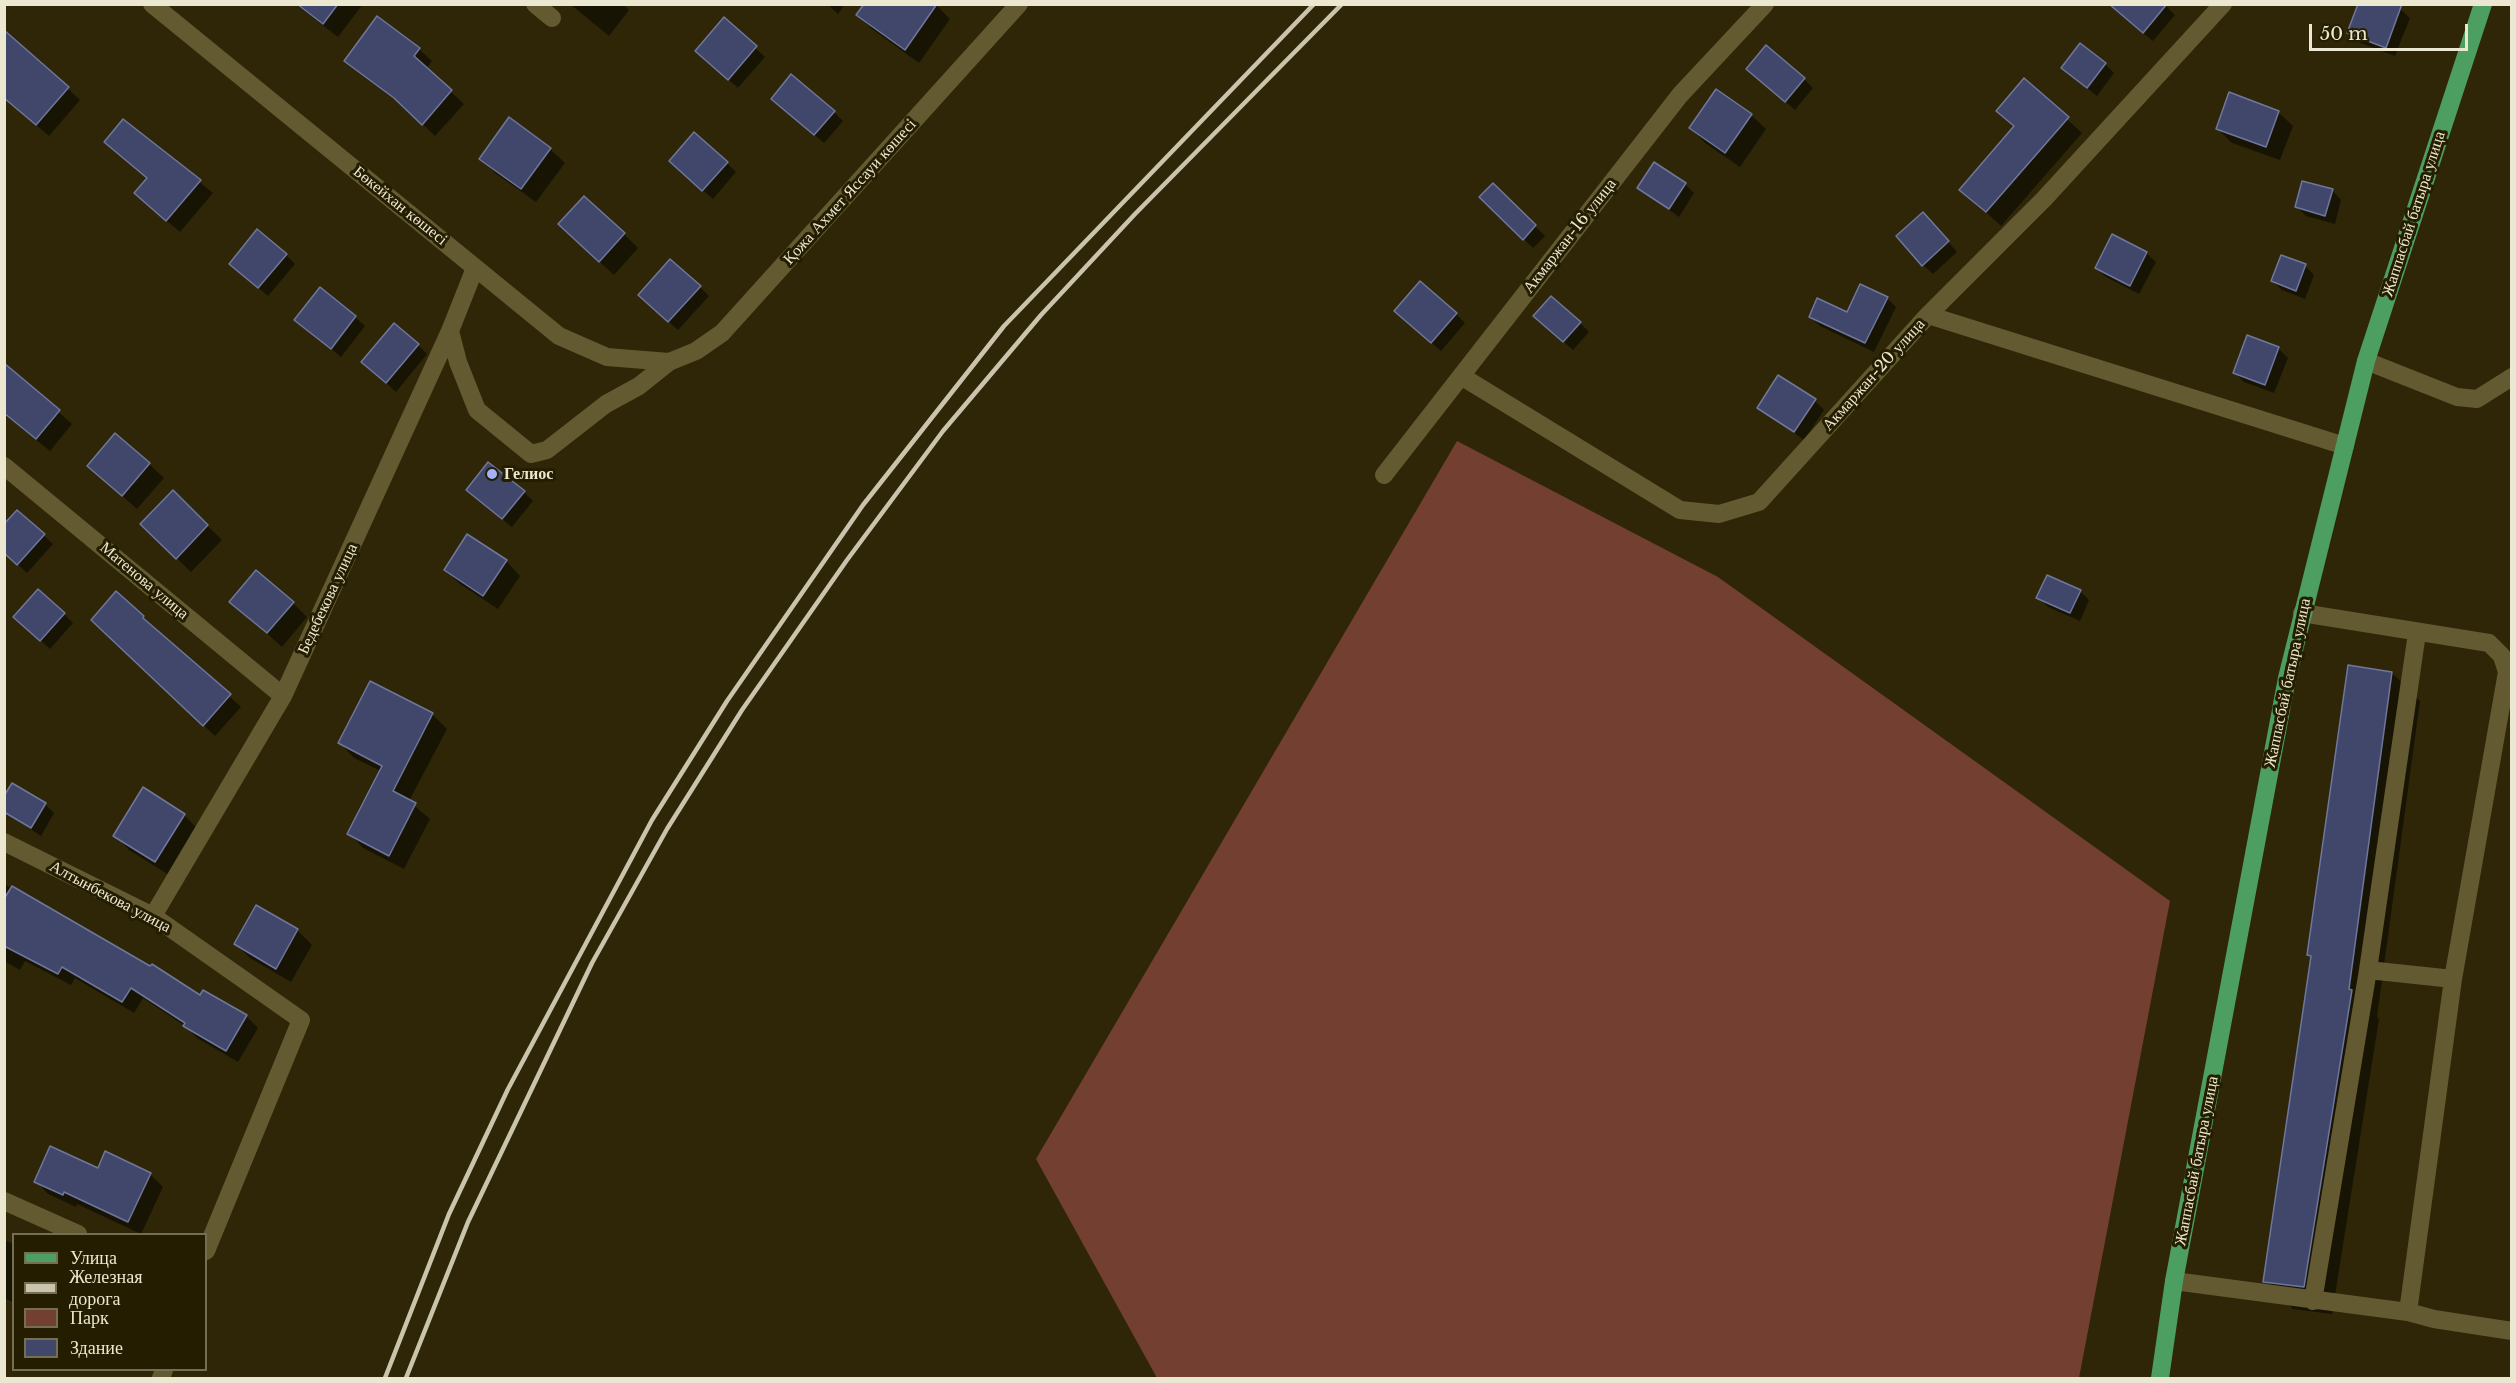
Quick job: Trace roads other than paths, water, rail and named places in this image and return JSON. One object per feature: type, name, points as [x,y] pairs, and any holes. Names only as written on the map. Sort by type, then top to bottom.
[{"type":"main road","name":"Жаппасбай батыра улица","points":[[2160,1378],[2174,1281],[2287,678],[2302,613],[2366,361],[2484,4]]},
{"type":"street","name":"Бөкейхан көшесі","points":[[152,4],[559,336],[607,357],[669,362]]},
{"type":"street","points":[[535,4],[552,18]]},
{"type":"street","name":"Қожа Ахмет Яссауи көшесі","points":[[669,362],[696,351],[722,333],[1019,4]]},
{"type":"street","name":"Акмаржан-16 улица","points":[[1384,475],[1680,95],[1765,4]]},
{"type":"street","name":"Акмаржан-20 улица","points":[[1461,376],[1680,510],[1719,514],[1759,502],[1928,315],[2044,199],[2223,4]]},
{"type":"street","name":"Бедебекова улица","points":[[153,916],[283,696],[450,331],[475,268]]},
{"type":"street","points":[[1928,315],[2345,446]]},
{"type":"street","points":[[450,331],[458,362],[477,410],[531,454],[547,450],[606,404],[639,386],[669,362]]},
{"type":"street","points":[[2366,361],[2457,397],[2477,399],[2511,377]]},
{"type":"street","name":"Матенова улица","points":[[4,466],[283,696]]},
{"type":"street","points":[[2302,613],[2489,643],[2502,656],[2507,672],[2453,979],[2408,1312]]},
{"type":"street","points":[[2313,1301],[2368,970],[2417,633]]},
{"type":"street","name":"Алтынбекова улица","points":[[4,842],[153,916],[301,1020],[207,1249]]},
{"type":"street","points":[[2368,970],[2453,979]]},
{"type":"street","points":[[4,1201],[76,1233]]},
{"type":"street","points":[[2174,1281],[2408,1312],[2434,1319],[2511,1332]]},
{"type":"railway","points":[[385,1378],[449,1214],[508,1089],[652,820],[727,701],[863,505],[1004,326],[1314,4]]},
{"type":"railway","points":[[406,1378],[468,1222],[592,963],[667,829],[742,710],[847,560],[943,431],[1041,315],[1135,214],[1342,4]]},
{"type":"place","name":"Гелиос","points":[[492,474]]}]
